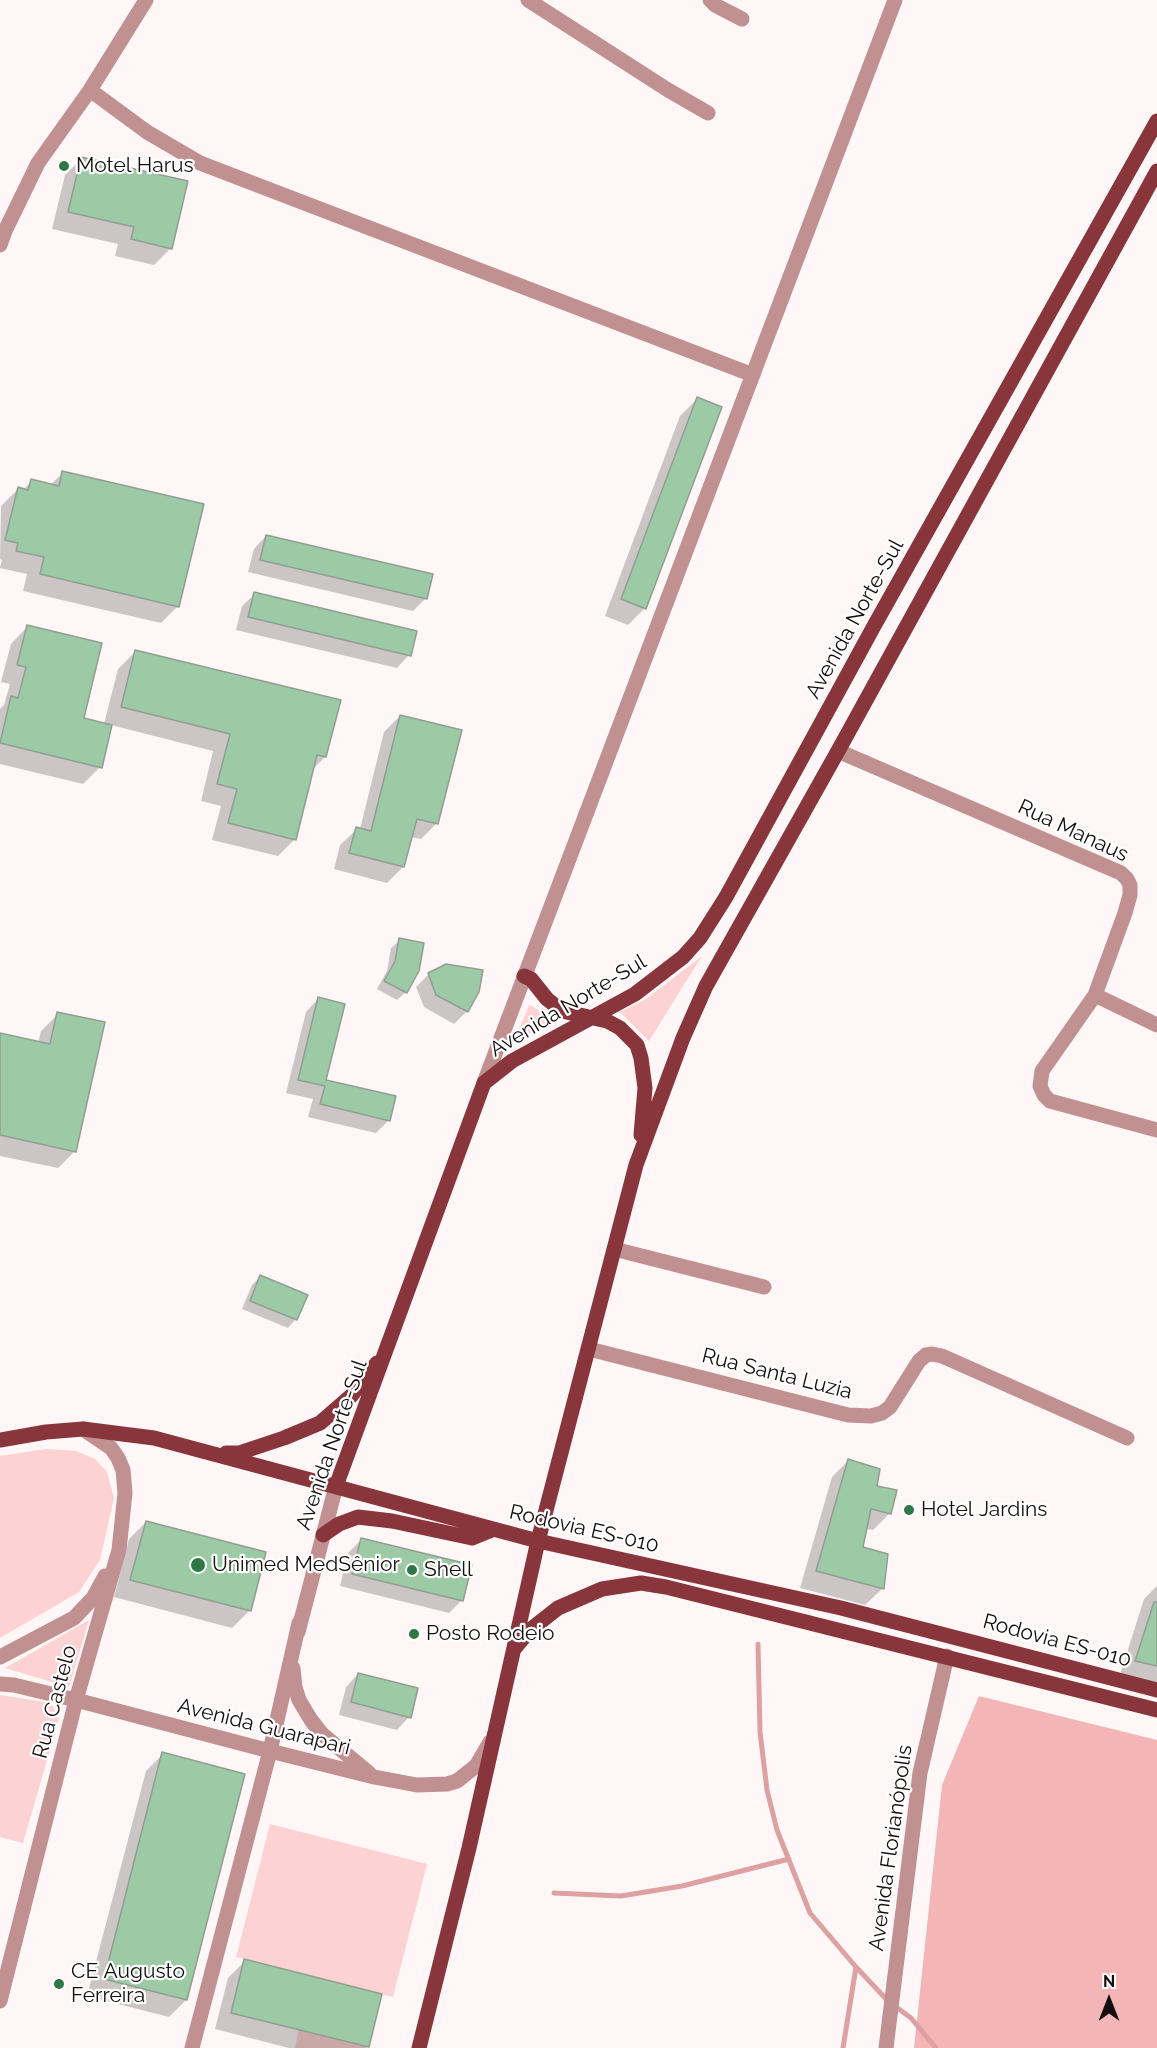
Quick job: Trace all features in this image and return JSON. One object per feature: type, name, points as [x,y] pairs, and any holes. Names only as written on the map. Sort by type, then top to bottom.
[{"type":"main road","name":"Avenida Norte-Sul","points":[[336,1486],[484,1083],[512,1061],[635,994],[666,971],[694,944],[712,919],[1157,121]]},
{"type":"main road","points":[[419,2048],[469,1848],[538,1541],[614,1249],[636,1165],[683,1038],[706,986],[1157,171]]},
{"type":"main road","points":[[525,976],[531,979],[547,999],[562,1011],[595,1017],[614,1025],[637,1045],[641,1058],[644,1102],[636,1165]]},
{"type":"main road","points":[[214,1454],[239,1453],[320,1423],[351,1396],[385,1353]]},
{"type":"main road","name":"Rodovia ES-010","points":[[0,1440],[46,1431],[83,1429],[154,1438],[538,1541],[841,1608],[1157,1690]]},
{"type":"main road","points":[[322,1535],[339,1524],[358,1517],[392,1521],[472,1538],[494,1529]]},
{"type":"main road","name":"Rodovia ES-010","points":[[513,1650],[530,1630],[558,1608],[602,1589],[641,1583],[666,1587],[947,1656],[1157,1710]]},
{"type":"street","points":[[0,245],[39,164],[90,90],[146,0]]},
{"type":"street","points":[[528,0],[708,113]]},
{"type":"street","points":[[710,0],[715,6],[742,19]]},
{"type":"street","points":[[484,1083],[895,0]]},
{"type":"street","points":[[90,90],[147,132],[200,163],[753,375]]},
{"type":"street","name":"Rua Manaus","points":[[838,751],[1121,873],[1130,885],[1130,895],[1095,995],[1042,1071],[1040,1086],[1050,1101],[1157,1130]]},
{"type":"street","points":[[1095,995],[1157,1025]]},
{"type":"street","points":[[614,1249],[764,1287]]},
{"type":"street","name":"Rua Santa Luzia","points":[[589,1349],[848,1415],[871,1416],[882,1413],[890,1407],[919,1360],[932,1354],[942,1356],[1126,1438]]},
{"type":"street","name":"Rua Castelo","points":[[0,2001],[76,1700],[119,1550],[125,1493],[123,1470],[111,1448],[83,1429]]},
{"type":"street","name":"Avenida Norte-Sul","points":[[336,1486],[299,1623],[293,1669],[299,1700],[322,1734],[374,1777]]},
{"type":"street","points":[[0,1657],[74,1618],[93,1598],[119,1550]]},
{"type":"street","points":[[192,2048],[270,1751],[299,1623]]},
{"type":"street","name":"Avenida Florianópolis","points":[[886,2048],[920,1773],[947,1656]]},
{"type":"street","name":"Avenida Guarapari","points":[[0,1684],[14,1685],[76,1700],[374,1777],[417,1785],[447,1784],[457,1781],[476,1766],[495,1731]]},
{"type":"shaded area","points":[[702,956],[649,1041],[620,1012],[646,999]]},
{"type":"shaded area","points":[[529,1005],[556,1019],[514,1042]]},
{"type":"shaded area","points":[[46,1449],[76,1451],[95,1459],[107,1472],[114,1498],[100,1560],[79,1592],[0,1638],[0,1456]]},
{"type":"shaded area","points":[[89,1620],[69,1687],[5,1668]]},
{"type":"shaded area","points":[[0,1695],[51,1703],[59,1719],[23,1843],[0,1837]]},
{"type":"shaded area","points":[[979,1696],[1157,1740],[1157,2048],[914,2048],[942,1785]]},
{"type":"shaded area","points":[[270,1824],[427,1864],[393,1997],[236,1957]]},
{"type":"shaded area","points":[[299,2029],[372,2048],[295,2048]]},
{"type":"building","points":[[81,157],[188,181],[172,249],[131,239],[134,227],[68,212]]},
{"type":"building","points":[[697,397],[722,407],[646,609],[621,599]]},
{"type":"building","points":[[62,471],[204,504],[179,607],[40,574],[44,557],[16,551],[18,543],[5,540],[18,487],[28,490],[31,479],[59,486]]},
{"type":"building","points":[[266,535],[433,574],[427,599],[260,560]]},
{"type":"building","points":[[254,592],[417,631],[411,656],[248,617]]},
{"type":"building","points":[[27,625],[102,643],[84,718],[112,725],[102,768],[0,743],[11,696],[18,698],[26,667],[17,665]]},
{"type":"building","points":[[135,650],[341,700],[326,757],[317,755],[296,840],[228,823],[237,789],[217,784],[230,734],[121,707]]},
{"type":"building","points":[[400,715],[462,730],[438,824],[417,819],[404,867],[349,853],[356,827],[371,831]]},
{"type":"building","points":[[399,938],[424,943],[419,971],[407,993],[384,981],[395,961]]},
{"type":"building","points":[[446,964],[483,970],[479,992],[468,1012],[436,995],[428,973]]},
{"type":"building","points":[[318,997],[345,1004],[326,1080],[396,1096],[390,1121],[320,1104],[325,1086],[298,1080]]},
{"type":"building","points":[[57,1012],[105,1022],[76,1152],[0,1135],[0,1033],[50,1044]]},
{"type":"building","points":[[260,1275],[308,1295],[297,1320],[250,1301]]},
{"type":"building","points":[[848,1459],[880,1469],[877,1486],[897,1490],[891,1514],[871,1509],[863,1547],[888,1554],[884,1589],[816,1571]]},
{"type":"building","points":[[146,1521],[266,1552],[251,1611],[130,1580]]},
{"type":"building","name":"Shell","points":[[361,1538],[472,1565],[463,1601],[352,1574]]},
{"type":"building","points":[[1154,1602],[1157,1602],[1157,1666],[1135,1661]]},
{"type":"building","points":[[358,1673],[418,1688],[411,1718],[351,1702]]},
{"type":"building","points":[[162,1752],[245,1774],[187,2000],[104,1979]]},
{"type":"building","points":[[244,1959],[382,1994],[369,2047],[231,2013]]},
{"type":"waterway","points":[[758,1644],[760,1732],[767,1790],[777,1830],[810,1913],[856,1967],[888,2001],[911,2018],[936,2048]]},
{"type":"waterway","points":[[554,1893],[621,1896],[682,1886],[789,1859]]},
{"type":"waterway","points":[[843,2048],[856,1967]]},
{"type":"place","name":"Motel Harus","points":[[64,166]]},
{"type":"place","name":"Hotel Jardins","points":[[909,1510]]},
{"type":"place","name":"Unimed MedSênior","points":[[198,1565]]},
{"type":"place","name":"Shell","points":[[412,1570]]},
{"type":"place","name":"Posto Rodeio","points":[[414,1634]]},
{"type":"place","name":"CE Augusto Ferreira","points":[[59,1984]]}]
